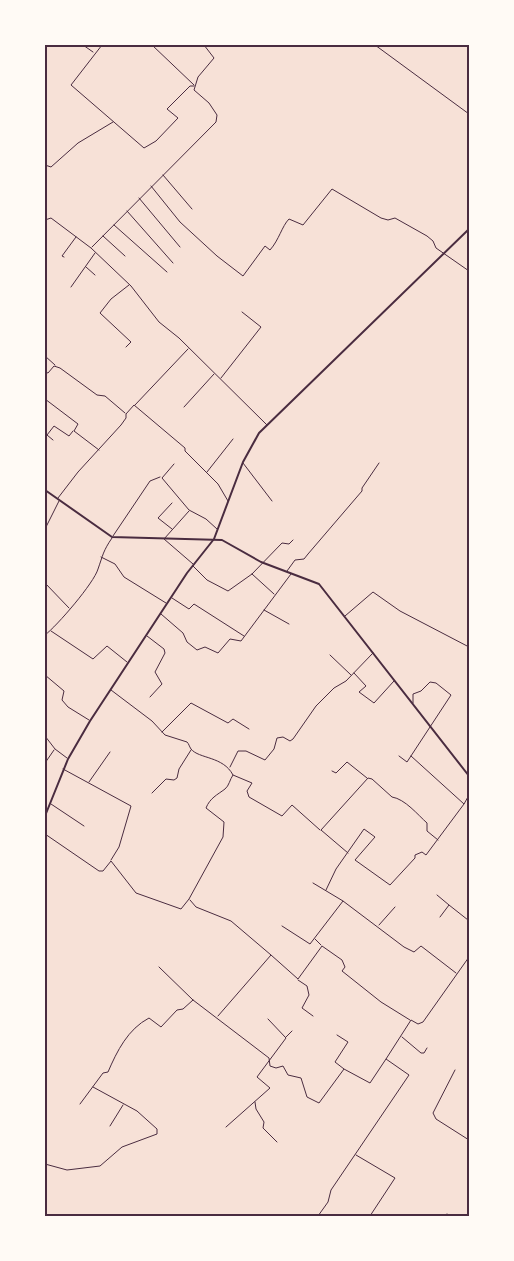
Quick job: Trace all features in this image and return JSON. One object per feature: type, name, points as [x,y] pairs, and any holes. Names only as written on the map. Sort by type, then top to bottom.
[{"type":"main road","points":[[45,816],[68,759],[90,721],[167,604],[214,539],[243,462],[259,433],[469,229]]},
{"type":"main road","points":[[45,490],[112,537],[214,539],[228,542],[261,562],[319,584],[469,776]]},
{"type":"street","points":[[83,45],[93,52]]},
{"type":"street","points":[[102,45],[71,82],[72,85],[144,148],[156,141],[175,122],[178,118],[167,109],[190,86],[195,86]]},
{"type":"street","points":[[152,45],[195,86]]},
{"type":"street","points":[[91,248],[126,210],[216,122],[217,115],[209,103],[194,90],[198,77],[214,58],[204,45]]},
{"type":"street","points":[[375,45],[469,114]]},
{"type":"street","points":[[45,166],[51,167],[78,143],[113,122]]},
{"type":"street","points":[[163,175],[192,210]]},
{"type":"street","points":[[151,186],[180,222],[217,256],[244,276],[265,246],[270,250],[284,231],[287,221],[289,219],[303,224],[332,188],[381,218],[388,220],[395,218],[427,236],[433,241],[436,248],[469,271]]},
{"type":"street","points":[[139,198],[180,248]]},
{"type":"street","points":[[126,210],[173,263]]},
{"type":"street","points":[[45,220],[52,218],[91,248],[129,285],[159,322],[189,348],[267,425]]},
{"type":"street","points":[[113,225],[166,272]]},
{"type":"street","points":[[103,236],[125,256]]},
{"type":"street","points":[[64,257],[62,256],[77,237]]},
{"type":"street","points":[[71,287],[96,253]]},
{"type":"street","points":[[86,266],[95,275]]},
{"type":"street","points":[[126,347],[131,342],[100,313],[111,299],[129,285]]},
{"type":"street","points":[[220,379],[261,327],[242,312]]},
{"type":"street","points":[[45,529],[59,499],[78,472],[99,451],[126,418],[126,414],[189,348]]},
{"type":"street","points":[[45,356],[56,366],[98,395],[105,396],[126,414]]},
{"type":"street","points":[[45,372],[48,373],[56,366]]},
{"type":"street","points":[[184,406],[215,373]]},
{"type":"street","points":[[45,399],[78,424],[69,436],[54,426],[47,434],[53,440]]},
{"type":"street","points":[[135,405],[185,448],[185,451],[194,461],[218,484],[228,501]]},
{"type":"street","points":[[74,431],[99,451]]},
{"type":"street","points":[[207,473],[233,439]]},
{"type":"street","points":[[243,462],[272,501]]},
{"type":"street","points":[[286,572],[295,560],[304,558],[308,554],[347,510],[362,491],[362,488],[379,463]]},
{"type":"street","points":[[174,464],[162,478],[189,510],[206,519],[218,529]]},
{"type":"street","points":[[45,635],[51,631],[70,608],[98,570],[100,556],[150,481],[160,477]]},
{"type":"street","points":[[172,503],[158,518],[172,530]]},
{"type":"street","points":[[189,510],[164,539],[194,565],[207,580],[228,591],[252,574],[261,562],[282,543],[289,544],[293,540]]},
{"type":"street","points":[[100,556],[116,564],[124,577],[167,604]]},
{"type":"street","points":[[252,574],[274,595]]},
{"type":"street","points":[[161,614],[183,633],[188,642],[197,650],[205,647],[218,653],[230,639],[240,642],[274,595],[292,574]]},
{"type":"street","points":[[45,583],[70,608]]},
{"type":"street","points":[[344,616],[373,592],[400,611],[469,647]]},
{"type":"street","points":[[172,597],[189,609],[194,604],[244,636]]},
{"type":"street","points":[[264,610],[289,624]]},
{"type":"street","points":[[51,631],[93,659],[107,646],[128,663]]},
{"type":"street","points":[[146,636],[164,649],[165,653],[156,672],[162,684],[150,697]]},
{"type":"street","points":[[229,768],[238,751],[241,750],[265,760],[274,749],[276,738],[282,737],[290,741],[293,739],[316,706],[351,676],[373,653]]},
{"type":"street","points":[[330,655],[351,676]]},
{"type":"street","points":[[354,673],[366,686],[359,692],[374,703],[395,680]]},
{"type":"street","points":[[45,675],[64,691],[62,700],[68,707],[90,721]]},
{"type":"street","points":[[399,756],[406,762],[451,695],[436,683],[430,682],[421,691],[413,694],[413,704]]},
{"type":"street","points":[[110,690],[152,721],[162,733],[187,742],[191,749],[229,768],[232,775],[227,788],[214,795],[206,806],[206,809],[224,822],[224,832],[189,899],[181,909],[136,893],[111,861]]},
{"type":"street","points":[[162,733],[191,703],[228,723],[233,719],[249,729]]},
{"type":"street","points":[[45,736],[55,750],[68,759]]},
{"type":"street","points":[[152,793],[166,779],[174,780],[177,778],[179,770],[191,749]]},
{"type":"street","points":[[45,763],[55,750]]},
{"type":"street","points":[[88,782],[110,752]]},
{"type":"street","points":[[410,756],[464,804]]},
{"type":"street","points":[[332,771],[336,773],[347,762],[368,778],[372,778],[392,797],[396,797],[408,806],[427,824],[427,831],[438,840]]},
{"type":"street","points":[[45,834],[99,871],[103,871],[119,847],[132,806],[103,793],[88,782],[63,770]]},
{"type":"street","points":[[232,775],[252,783],[247,791],[249,797],[282,816],[292,805],[348,853]]},
{"type":"street","points":[[321,830],[368,778]]},
{"type":"street","points":[[326,890],[336,869],[364,829],[375,837],[355,860],[390,885],[415,858],[415,855],[422,852],[426,855],[469,795]]},
{"type":"street","points":[[50,803],[84,826]]},
{"type":"street","points":[[313,883],[343,901],[404,947],[414,952],[421,946],[457,973]]},
{"type":"street","points":[[437,895],[469,920]]},
{"type":"street","points":[[189,899],[196,907],[231,921],[307,986],[309,995],[302,1008],[313,1016]]},
{"type":"street","points":[[282,926],[310,944],[343,901]]},
{"type":"street","points":[[440,917],[449,905]]},
{"type":"street","points":[[378,926],[395,907]]},
{"type":"street","points":[[314,939],[342,960],[345,967],[342,972],[381,1002],[418,1024],[423,1022],[469,957]]},
{"type":"street","points":[[298,979],[322,946]]},
{"type":"street","points":[[217,1018],[271,955]]},
{"type":"street","points":[[159,967],[193,1000],[269,1058],[270,1066],[276,1068],[283,1066],[288,1075],[301,1078],[308,1097],[319,1103],[344,1069]]},
{"type":"street","points":[[80,1104],[103,1073],[108,1072],[118,1046],[145,1020],[151,1018],[161,1027],[177,1010],[184,1009],[193,1000]]},
{"type":"street","points":[[268,1019],[286,1038]]},
{"type":"street","points":[[337,1035],[348,1042],[335,1062],[370,1083],[411,1020]]},
{"type":"street","points":[[226,1127],[270,1088],[257,1077],[269,1058],[292,1031]]},
{"type":"street","points":[[401,1036],[421,1053],[424,1053],[428,1048]]},
{"type":"street","points":[[318,1216],[355,1154],[409,1075],[386,1059]]},
{"type":"street","points":[[455,1070],[433,1113],[436,1119],[469,1140]]},
{"type":"street","points":[[45,1164],[67,1170],[100,1166],[122,1147],[157,1134],[157,1129],[136,1111],[93,1087]]},
{"type":"street","points":[[255,1101],[256,1109],[264,1122],[263,1128],[277,1142]]},
{"type":"street","points":[[110,1126],[123,1104]]},
{"type":"street","points":[[355,1154],[395,1178],[370,1216]]},
{"type":"street","points":[[443,1216],[447,1214],[451,1216]]}]
